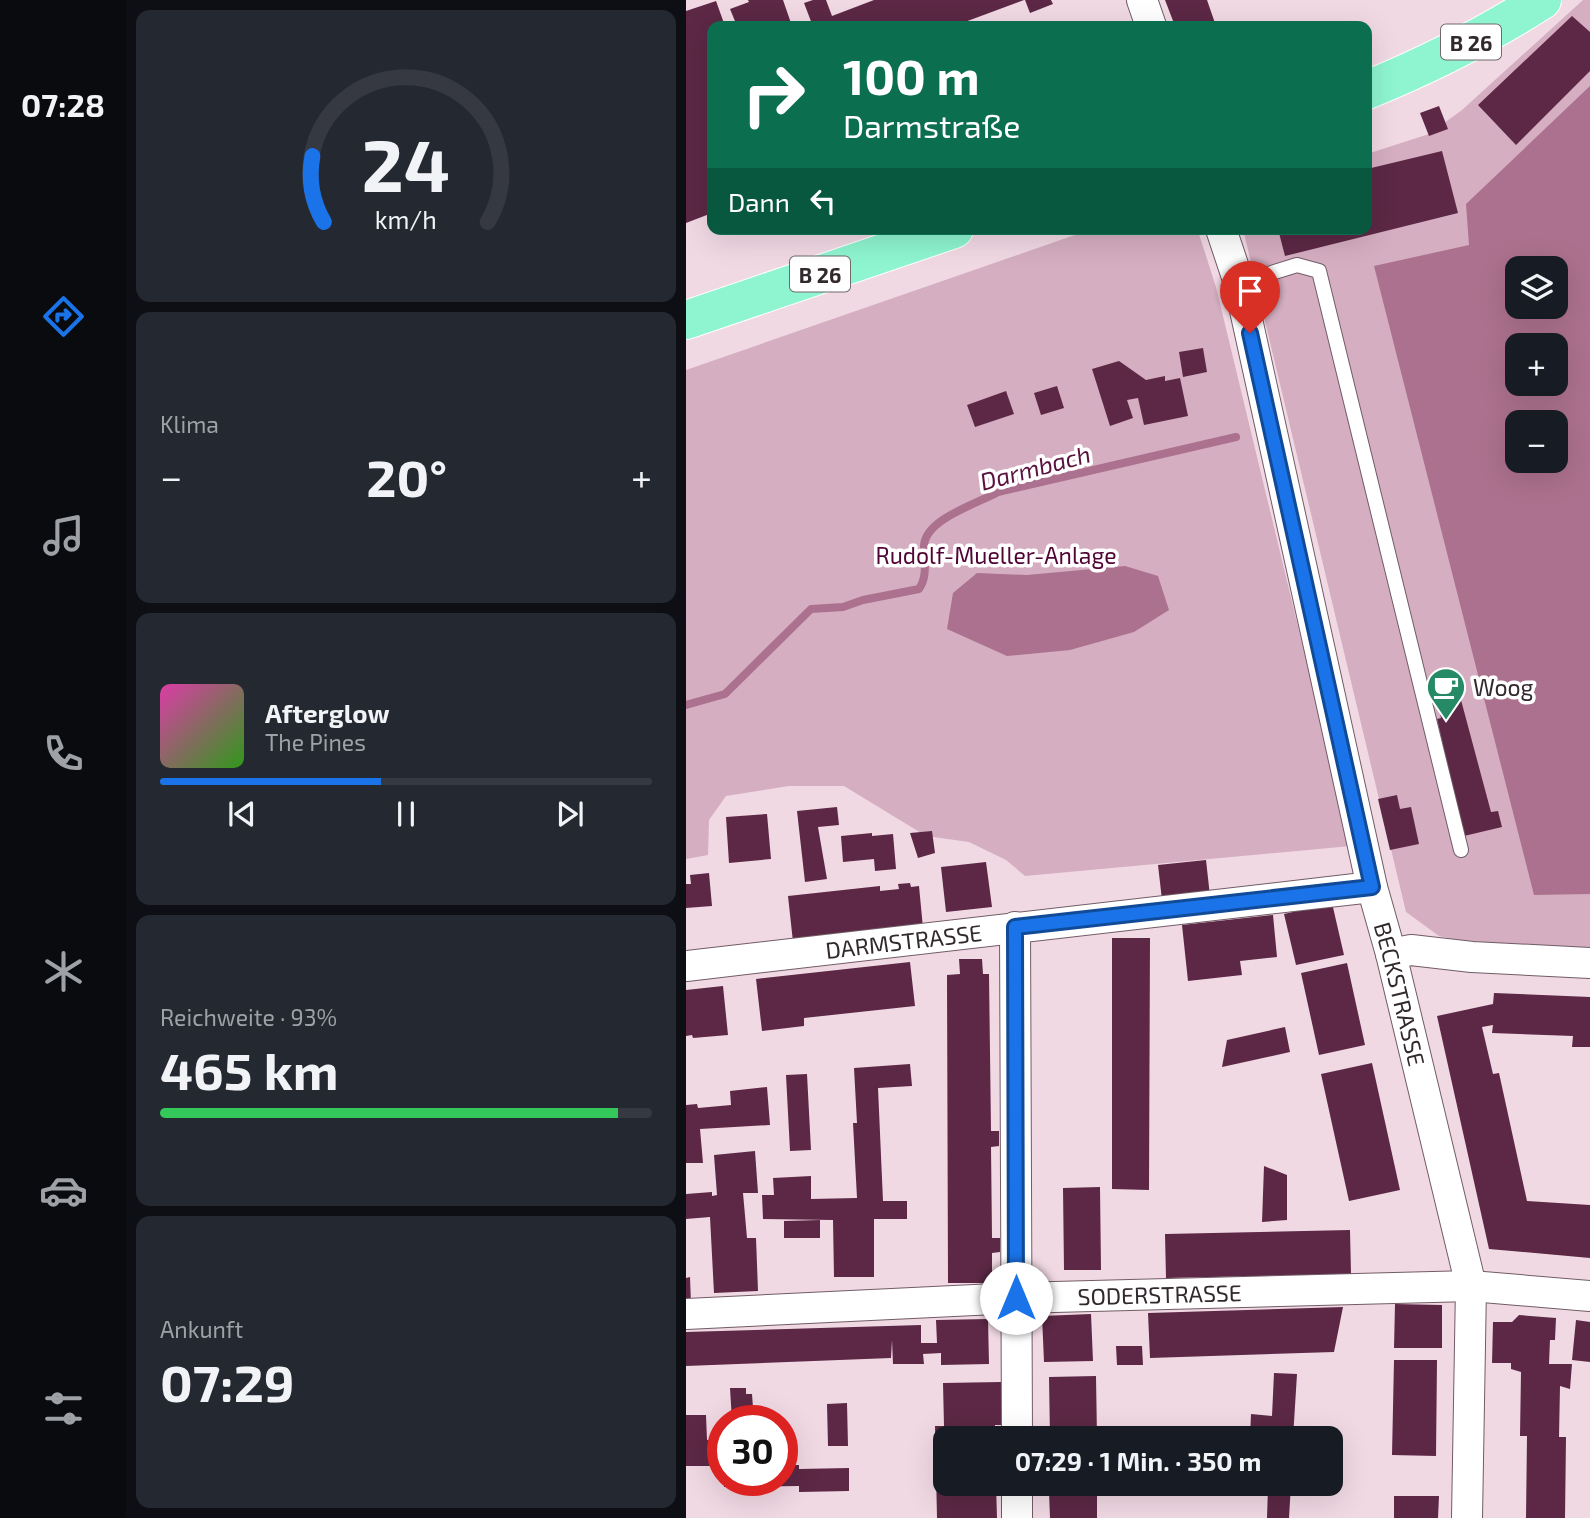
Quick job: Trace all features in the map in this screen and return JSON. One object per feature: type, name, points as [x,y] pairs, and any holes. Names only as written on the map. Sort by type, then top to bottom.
[{"type":"main road","name":"B 26","points":[[1389,86],[1487,34],[1542,0]]},
{"type":"main road","name":"B 26","points":[[686,320],[936,235]]},
{"type":"street","points":[[1142,0],[1149,21]]},
{"type":"street","name":"BECKSTRASSE","points":[[1223,235],[1239,283],[1372,887],[1391,954],[1471,1286],[1467,1518]]},
{"type":"street","name":"DARMSTRASSE","points":[[686,966],[1372,887]]},
{"type":"street","points":[[1015,927],[1017,1426]]},
{"type":"street","points":[[1391,954],[1411,950],[1472,957],[1590,963]]},
{"type":"street","name":"SODERSTRASSE","points":[[686,1314],[1016,1298],[1471,1286],[1590,1296]]},
{"type":"street","points":[[1017,1496],[1017,1518]]},
{"type":"lane","points":[[1239,283],[1297,265],[1319,271],[1461,850]]},
{"type":"green space","points":[[1583,0],[1590,0],[1590,955],[1507,951],[1439,936],[1406,912],[1244,235],[1372,235],[1372,152],[1429,134],[1462,110]]},
{"type":"green space","name":"Rudolf-Mueller-Anlage","points":[[1075,235],[1199,235],[1216,287],[1351,846],[1025,876],[1006,860],[969,842],[926,836],[844,786],[789,786],[726,796],[709,820],[708,855],[686,859],[686,370]]},
{"type":"shaded area","points":[[1590,86],[1590,894],[1534,895],[1374,266],[1469,245],[1466,204]]},
{"type":"shaded area","points":[[1125,566],[1158,576],[1169,610],[1134,632],[1070,650],[1007,656],[947,629],[953,593],[977,573],[1027,575]]},
{"type":"building","points":[[748,0],[783,0],[790,21],[735,21],[730,9],[749,2]]},
{"type":"building","points":[[826,0],[832,16],[874,0],[1024,0],[967,21],[811,21],[804,3]]},
{"type":"building","points":[[1025,0],[1051,0],[1053,4],[1030,13]]},
{"type":"building","points":[[1165,0],[1207,0],[1214,21],[1173,21]]},
{"type":"building","points":[[716,1],[723,21],[707,21],[707,215],[686,223],[686,11]]},
{"type":"building","points":[[1572,16],[1590,32],[1590,71],[1516,145],[1478,105]]},
{"type":"building","points":[[1439,106],[1448,129],[1429,136],[1420,113]]},
{"type":"building","points":[[1442,151],[1458,213],[1372,234],[1372,168]]},
{"type":"building","points":[[1280,235],[1369,235],[1285,256]]},
{"type":"building","points":[[1203,348],[1207,372],[1183,377],[1179,352]]},
{"type":"building","points":[[1119,361],[1146,380],[1165,376],[1165,381],[1180,378],[1188,416],[1144,425],[1138,398],[1127,400],[1133,418],[1110,426],[1092,369]]},
{"type":"building","points":[[1057,386],[1064,408],[1041,415],[1034,393]]},
{"type":"building","points":[[1006,391],[1014,414],[975,427],[967,405]]},
{"type":"building","points":[[1461,700],[1491,812],[1498,811],[1502,827],[1464,836],[1437,719],[1441,718],[1438,705]]},
{"type":"building","points":[[1397,795],[1400,809],[1411,807],[1419,844],[1390,850],[1378,799]]},
{"type":"building","points":[[837,807],[839,825],[818,827],[827,879],[805,882],[797,811]]},
{"type":"building","points":[[767,814],[771,859],[729,863],[726,817]]},
{"type":"building","points":[[932,831],[935,853],[918,858],[910,833]]},
{"type":"building","points":[[872,833],[872,836],[893,834],[896,869],[875,871],[874,859],[843,862],[841,836]]},
{"type":"building","points":[[1206,860],[1210,896],[1162,900],[1158,865]]},
{"type":"building","points":[[986,862],[992,907],[946,912],[941,867]]},
{"type":"building","points":[[709,873],[712,906],[686,908],[686,884],[691,884],[690,875]]},
{"type":"building","points":[[910,883],[911,887],[919,886],[923,928],[793,942],[788,896],[880,886],[880,891],[899,889],[898,884]]},
{"type":"building","points":[[1332,903],[1344,955],[1296,965],[1284,914]]},
{"type":"building","points":[[1273,915],[1277,957],[1240,961],[1242,975],[1188,981],[1182,925]]},
{"type":"building","points":[[1112,938],[1150,938],[1149,1190],[1112,1189]]},
{"type":"building","points":[[959,959],[982,959],[983,974],[989,974],[991,1131],[999,1131],[999,1146],[991,1147],[992,1238],[1000,1238],[1000,1252],[992,1253],[992,1283],[948,1283],[947,975],[960,974]]},
{"type":"building","points":[[910,962],[915,1006],[804,1018],[804,1026],[762,1031],[756,979]]},
{"type":"building","points":[[1347,963],[1365,1045],[1319,1055],[1301,973]]},
{"type":"building","points":[[723,986],[728,1035],[693,1038],[692,1035],[686,1036],[686,990]]},
{"type":"building","points":[[1494,993],[1590,997],[1590,1047],[1572,1047],[1573,1036],[1492,1033],[1493,1025],[1482,1027],[1493,1074],[1499,1073],[1527,1201],[1590,1205],[1590,1258],[1489,1249],[1437,1016],[1493,1004]]},
{"type":"building","points":[[1285,1027],[1290,1052],[1222,1067],[1227,1040]]},
{"type":"building","points":[[1372,1063],[1400,1190],[1349,1201],[1321,1074]]},
{"type":"building","points":[[910,1064],[912,1086],[878,1088],[883,1201],[907,1201],[907,1219],[874,1219],[874,1277],[834,1277],[833,1220],[763,1219],[762,1195],[774,1195],[773,1178],[811,1176],[811,1199],[857,1198],[853,1123],[857,1123],[854,1068]]},
{"type":"building","points":[[807,1074],[811,1150],[790,1151],[786,1075]]},
{"type":"building","points":[[767,1087],[770,1125],[700,1129],[703,1163],[686,1163],[686,1105],[697,1104],[698,1108],[731,1105],[730,1091]]},
{"type":"building","points":[[755,1151],[758,1193],[743,1193],[747,1238],[756,1238],[758,1291],[714,1293],[710,1217],[686,1219],[686,1194],[712,1192],[712,1196],[717,1195],[714,1155]]},
{"type":"building","points":[[1264,1166],[1287,1175],[1287,1220],[1262,1222]]},
{"type":"building","points":[[1100,1187],[1101,1270],[1064,1270],[1063,1188]]},
{"type":"building","points":[[820,1220],[820,1238],[784,1238],[784,1221]]},
{"type":"building","points":[[1350,1230],[1351,1274],[1166,1278],[1165,1234]]},
{"type":"building","points":[[690,1277],[691,1304],[686,1304],[686,1278]]},
{"type":"building","points":[[1395,1304],[1442,1305],[1442,1348],[1394,1348]]},
{"type":"building","points":[[1343,1307],[1334,1352],[1150,1358],[1148,1313]]},
{"type":"building","points":[[1091,1314],[1093,1361],[1044,1362],[1042,1316]]},
{"type":"building","points":[[1519,1315],[1556,1318],[1555,1340],[1550,1340],[1549,1364],[1572,1364],[1570,1389],[1560,1386],[1559,1437],[1566,1437],[1565,1518],[1526,1518],[1527,1436],[1520,1436],[1521,1372],[1511,1369],[1511,1363],[1492,1363],[1493,1322],[1512,1322]]},
{"type":"building","points":[[988,1319],[989,1364],[941,1365],[941,1353],[923,1354],[924,1364],[893,1364],[892,1340],[891,1358],[686,1366],[686,1332],[921,1325],[921,1343],[937,1343],[936,1320]]},
{"type":"building","points":[[1576,1320],[1590,1322],[1590,1362],[1572,1360]]},
{"type":"building","points":[[1116,1346],[1142,1346],[1143,1365],[1117,1365]]},
{"type":"building","points":[[1394,1360],[1437,1360],[1436,1456],[1392,1455]]},
{"type":"building","points":[[1274,1373],[1297,1374],[1294,1426],[1250,1426],[1251,1414],[1272,1416]]},
{"type":"building","points":[[1096,1376],[1097,1426],[1050,1426],[1049,1377]]},
{"type":"building","points":[[1001,1382],[1001,1425],[944,1426],[943,1383]]},
{"type":"building","points":[[730,1388],[746,1388],[746,1394],[752,1394],[753,1405],[731,1405]]},
{"type":"building","points":[[847,1403],[848,1446],[828,1446],[827,1404]]},
{"type":"building","points":[[686,1415],[706,1415],[707,1466],[686,1466]]},
{"type":"building","points":[[798,1465],[799,1469],[849,1468],[849,1491],[799,1492]]},
{"type":"building","points":[[937,1496],[996,1496],[997,1518],[937,1518]]},
{"type":"building","points":[[1049,1496],[1097,1496],[1097,1518],[1050,1518]]},
{"type":"building","points":[[1268,1496],[1290,1496],[1289,1518],[1267,1518]]},
{"type":"building","points":[[1394,1496],[1439,1496],[1438,1518],[1394,1518]]},
{"type":"waterway","name":"Darmbach","points":[[686,705],[725,694],[811,609],[843,607],[863,600],[919,589],[925,573],[924,546],[927,536],[942,520],[966,507],[998,492],[1236,437]]},
{"type":"place","name":"Woog","points":[[1446,721]]},
{"type":"route","points":[[1016,1298],[1015,927],[1372,887],[1250,333]]}]
